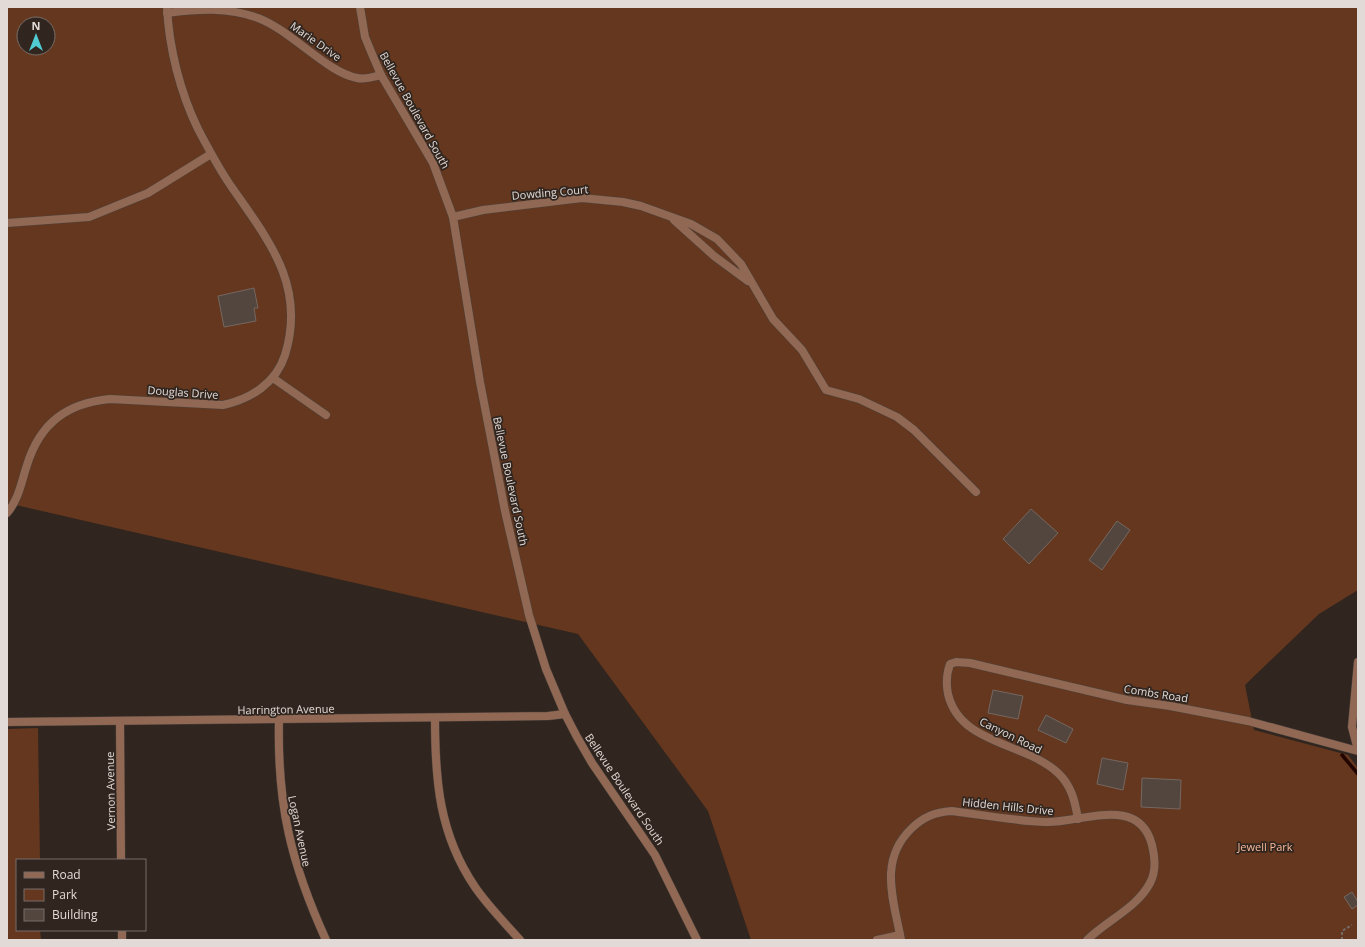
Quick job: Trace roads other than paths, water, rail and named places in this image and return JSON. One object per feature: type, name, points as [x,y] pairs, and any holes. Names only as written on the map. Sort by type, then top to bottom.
[{"type":"street","name":"Bellevue Boulevard South","points":[[360,7],[365,37],[381,75],[433,163],[453,217],[480,382],[505,511],[537,642],[565,714],[592,763],[655,855],[697,940]]},
{"type":"street","name":"Marie Drive","points":[[167,10],[212,10],[241,13],[276,26],[333,67],[347,75],[369,79],[381,75]]},
{"type":"street","name":"Douglas Drive","points":[[7,513],[19,494],[26,467],[36,441],[49,424],[74,407],[97,400],[110,399],[223,405],[237,402],[250,396],[273,378],[283,362],[290,334],[291,303],[285,274],[272,246],[212,154],[198,128],[176,66],[167,10]]},
{"type":"street","points":[[7,223],[89,217],[148,193],[212,154]]},
{"type":"street","name":"Dowding Court","points":[[453,217],[483,210],[582,198],[623,202],[648,208],[697,227],[717,239],[740,264],[773,319],[802,350],[826,390],[859,399],[897,416],[914,430],[976,492]]},
{"type":"street","name":"Dowding Court","points":[[670,217],[714,256],[753,284]]},
{"type":"street","points":[[273,378],[326,415]]},
{"type":"street","name":"Combs Road","points":[[950,664],[956,662],[970,663],[1127,700],[1170,706],[1248,721],[1358,750]]},
{"type":"street","points":[[1358,662],[1352,727],[1358,750]]},
{"type":"street","name":"Canyon Road","points":[[950,664],[946,679],[947,690],[954,712],[962,721],[994,741],[1047,764],[1058,773],[1071,791],[1076,802],[1078,819]]},
{"type":"street","name":"Harrington Avenue","points":[[7,722],[435,718],[548,716],[565,714]]},
{"type":"street","points":[[435,718],[435,765],[438,792],[452,841],[462,865],[476,888],[520,940]]},
{"type":"street","name":"Logan Avenue","points":[[279,720],[278,761],[288,834],[297,872],[308,902],[326,940]]},
{"type":"street","name":"Vernon Avenue","points":[[120,722],[121,859]]},
{"type":"street","name":"Hidden Hills Drive","points":[[877,940],[900,937],[892,890],[891,865],[898,844],[906,833],[922,819],[941,812],[952,811],[1042,822],[1113,814],[1132,818],[1141,824],[1151,840],[1154,855],[1153,876],[1144,892],[1087,940]]},
{"type":"waterway","points":[[1342,755],[1358,774]]},
{"type":"park label","name":"Jewell Park","points":[[1265,846]]}]
